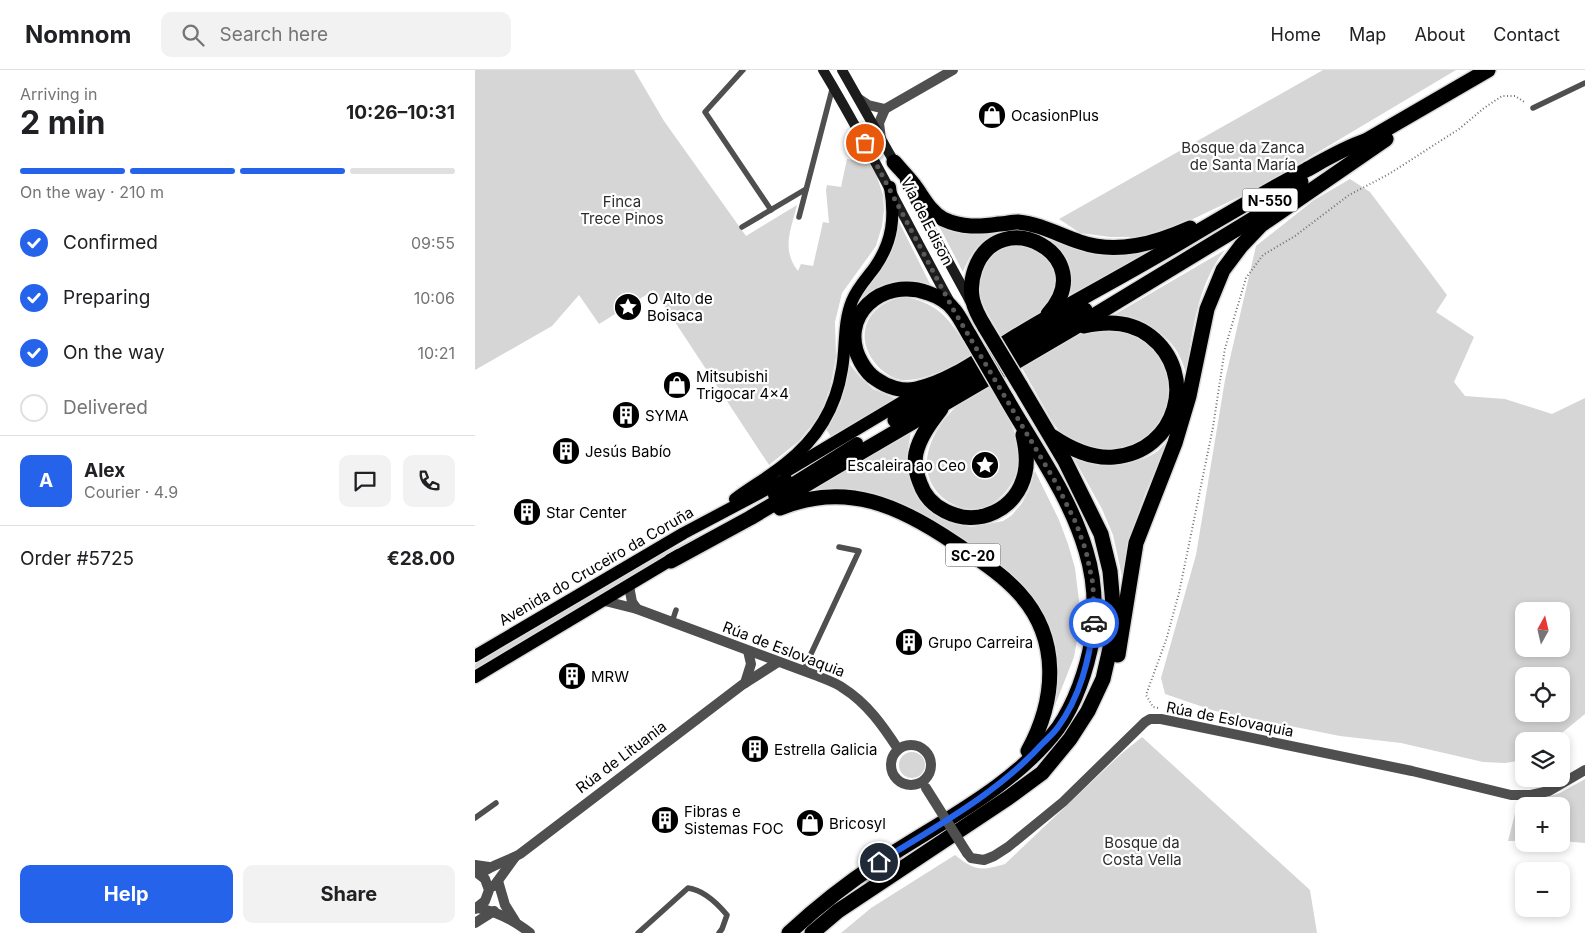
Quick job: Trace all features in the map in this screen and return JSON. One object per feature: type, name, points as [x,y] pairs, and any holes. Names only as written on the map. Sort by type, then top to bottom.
[{"type":"highway","name":"N-550","points":[[857,443],[1488,70]]},
{"type":"highway","points":[[812,933],[838,911],[1008,798],[1042,773],[1071,739],[1088,711],[1103,679],[1116,665],[1135,544],[1175,443],[1189,396],[1207,309],[1223,270],[1241,246],[1261,225],[1393,134],[1419,111]]},
{"type":"highway","points":[[953,309],[935,296],[917,289],[887,291],[867,305],[857,323],[855,335],[857,354],[870,376],[893,388],[914,390],[933,384],[1240,207],[1349,146],[1365,141]]},
{"type":"highway","points":[[894,162],[931,209],[943,219],[970,227],[1017,222],[1050,230],[1080,243],[1105,247],[1129,247],[1154,242],[1240,207]]},
{"type":"highway","points":[[671,561],[750,518],[1073,329],[1251,220],[1301,182]]},
{"type":"highway","points":[[974,309],[971,292],[972,276],[978,261],[990,248],[1003,240],[1028,239],[1047,248],[1055,256],[1061,267],[1064,280],[1063,292],[1057,305],[1042,321]]},
{"type":"highway","name":"Vía de Edison","points":[[789,933],[826,900],[851,881],[975,802],[1027,762],[1058,727],[1077,692],[1089,657],[1095,620],[1093,584],[1086,551],[1076,523],[1056,483],[953,309]]},
{"type":"highway","name":"Vía de Edison","points":[[974,309],[1065,461],[1101,534],[1110,571],[1113,605],[1112,634],[1103,679]]},
{"type":"highway","points":[[1050,435],[1068,447],[1080,452],[1114,457],[1131,454],[1147,446],[1159,436],[1170,420],[1176,405],[1175,371],[1169,356],[1158,342],[1145,332],[1131,326],[1113,322],[1073,329]]},
{"type":"highway","points":[[945,404],[923,435],[916,451],[915,464],[922,489],[930,500],[951,514],[964,518],[978,518],[992,514],[1005,507],[1015,496],[1025,474],[1027,462],[1026,445],[1020,422]]},
{"type":"highway","name":"SC-20","points":[[750,518],[805,500],[833,497],[866,499],[887,506],[924,523],[972,555],[1009,583],[1020,593],[1038,621],[1046,644],[1050,666],[1049,697],[1037,734],[1028,750],[1027,762]]},
{"type":"main road","name":"Vía de Edison","points":[[823,70],[890,187],[953,309]]},
{"type":"main road","name":"Vía de Edison","points":[[842,70],[974,309]]},
{"type":"main road","points":[[708,520],[786,463],[807,445],[828,417],[834,404],[842,370],[845,329],[851,304],[855,294],[882,255],[891,234],[893,217],[890,187]]},
{"type":"main road","points":[[732,502],[933,384]]},
{"type":"main road","points":[[708,520],[857,443]]},
{"type":"main road","points":[[475,677],[671,561],[857,443]]},
{"type":"main road","name":"Avenida do Cruceiro da Coruña","points":[[475,656],[708,520]]},
{"type":"street","points":[[881,140],[879,123],[885,109],[953,70]]},
{"type":"street","points":[[859,99],[868,105],[885,109]]},
{"type":"street","points":[[629,586],[632,602],[637,609]]},
{"type":"street","name":"Rúa de Eslovaquia","points":[[605,601],[637,609],[842,687],[858,698],[871,711],[898,750]]},
{"type":"street","points":[[745,683],[751,669],[748,651]]},
{"type":"street","points":[[755,677],[761,666],[762,656]]},
{"type":"street","name":"Rúa de Lituania","points":[[477,870],[515,856],[745,683],[778,662]]},
{"type":"street","name":"Rúa de Eslovaquia","points":[[924,785],[971,858],[984,860],[1007,847],[1063,802],[1145,722],[1151,719],[1161,719],[1403,769],[1511,795],[1531,795],[1549,791],[1585,770]]},
{"type":"street","points":[[917,745],[927,752],[932,765],[931,772],[924,785],[903,784],[893,774],[891,761],[903,746],[917,745]]},
{"type":"street","name":"Rúa de Lituania","points":[[476,908],[485,901],[489,892],[515,856]]},
{"type":"street","points":[[477,870],[485,879],[489,892],[505,905]]},
{"type":"street","points":[[498,881],[505,905],[516,922],[527,932]]},
{"type":"street","points":[[476,908],[493,912],[516,922]]},
{"type":"street","points":[[475,923],[493,912]]},
{"type":"lane","points":[[743,70],[705,112],[771,210]]},
{"type":"lane","points":[[1533,108],[1585,83]]},
{"type":"lane","points":[[799,218],[833,86]]},
{"type":"lane","points":[[742,228],[806,189]]},
{"type":"lane","points":[[803,671],[859,550],[839,547]]},
{"type":"lane","points":[[672,622],[676,610]]},
{"type":"lane","points":[[475,818],[496,803]]},
{"type":"lane","points":[[638,933],[688,888],[704,894],[718,904],[727,916],[719,933]]},
{"type":"path","points":[[1163,709],[1153,707],[1146,695],[1166,640],[1179,593],[1213,427],[1225,348],[1246,278],[1263,255],[1295,236],[1349,196],[1389,174],[1459,129],[1502,96],[1515,96],[1533,108]]},
{"type":"green space","name":"Finca Trece Pinos","points":[[475,70],[634,70],[664,121],[746,236],[797,205],[790,231],[789,247],[793,263],[798,271],[801,264],[813,266],[823,222],[829,223],[827,185],[841,187],[847,159],[853,160],[854,156],[863,153],[876,174],[883,195],[882,226],[876,246],[842,293],[835,322],[836,357],[830,388],[820,415],[799,441],[769,465],[654,290],[599,324],[579,295],[552,326],[475,370]]},
{"type":"green space","name":"Bosque da Zanca de Santa María","points":[[1323,70],[1456,70],[1258,188],[1174,228],[1139,237],[1110,237],[1080,233],[1059,219]]},
{"type":"green space","points":[[1350,179],[1370,192],[1447,295],[1436,312],[1474,337],[1454,382],[1465,396],[1505,399],[1552,414],[1585,398],[1585,714],[1563,732],[1515,732],[1515,761],[1483,762],[1401,743],[1340,736],[1215,711],[1165,694],[1161,678],[1196,555],[1225,380],[1256,246],[1314,200]]},
{"type":"green space","points":[[897,218],[931,286],[905,282],[895,284],[878,293],[851,318]]},
{"type":"green space","points":[[938,224],[970,234],[1003,229],[1027,230],[1076,248],[1164,244],[1064,302],[1068,283],[1025,232],[1003,232],[986,240],[973,253],[963,272]]},
{"type":"green space","points":[[1001,244],[1035,246],[1055,267],[1057,290],[1043,313],[1003,339],[987,312],[978,284],[983,260]]},
{"type":"green space","points":[[1225,250],[1208,278],[1202,293],[1194,324],[1186,373],[1175,348],[1167,339],[1149,327],[1112,316]]},
{"type":"green space","points":[[906,297],[930,305],[939,311],[953,326],[972,356],[923,378],[897,379],[883,371],[873,360],[867,348],[866,325],[880,307],[892,300]]},
{"type":"green space","points":[[1112,327],[1138,333],[1154,345],[1172,374],[1173,397],[1157,434],[1123,451],[1101,451],[1076,445],[1061,433],[1053,423],[1019,363],[1066,337]]},
{"type":"green space","points":[[848,362],[873,389],[899,400],[830,439],[826,429],[841,403]]},
{"type":"green space","points":[[989,385],[1011,423],[1016,436],[1019,463],[1015,477],[1007,490],[997,500],[980,508],[970,509],[950,503],[938,493],[928,475],[927,456],[933,437],[950,413],[960,403]]},
{"type":"green space","points":[[911,432],[907,454],[909,477],[921,503],[941,519],[971,527],[1003,521],[1012,515],[1022,503],[1029,490],[1035,471],[1059,520],[1068,544],[1075,568],[1081,617],[1074,657],[1052,713],[1055,690],[1039,609],[920,515],[890,499],[841,491],[803,493]]},
{"type":"green space","points":[[1169,439],[1145,494],[1132,531],[1123,581],[1113,535],[1102,509],[1073,457],[1093,464],[1125,464],[1146,458],[1155,453]]},
{"type":"green space","points":[[703,533],[475,669],[475,664],[660,555]]},
{"type":"green space","name":"Bosque da Costa Vella","points":[[1142,737],[1310,890],[1317,933],[841,933],[871,908],[955,855],[973,867],[990,868],[1005,864],[1121,754]]},
{"type":"green space","points":[[912,752],[921,756],[925,765],[921,774],[912,778],[903,774],[899,765],[903,756]]},
{"type":"green space","points":[[1585,779],[1585,843],[1570,842],[1570,797],[1547,797],[1560,793]]},
{"type":"green space","points":[[1515,814],[1515,841],[1508,841]]},
{"type":"way so far","points":[[865,143],[953,309],[1056,483],[1076,523],[1086,551],[1093,584],[1094,623]]},
{"type":"place","name":"OcasionPlus","points":[[992,115]]},
{"type":"place","name":"O Alto de Boisaca","points":[[628,307]]},
{"type":"place","name":"Mitsubishi Trigocar 4x4","points":[[677,385]]},
{"type":"place","name":"SYMA","points":[[626,415]]},
{"type":"place","name":"Jesús Babío","points":[[566,451]]},
{"type":"place","name":"Escaleira ao Ceo","points":[[985,465]]},
{"type":"place","name":"Star Center","points":[[527,512]]},
{"type":"place","name":"Grupo Carreira","points":[[909,642]]},
{"type":"place","name":"MRW","points":[[572,676]]},
{"type":"place","name":"Estrella Galicia","points":[[755,749]]},
{"type":"place","name":"Fibras e Sistemas FOC","points":[[665,820]]},
{"type":"place","name":"Bricosyl","points":[[810,823]]},
{"type":"route","points":[[879,862],[975,802],[1027,762],[1058,727],[1077,692],[1089,657],[1094,623]]}]
